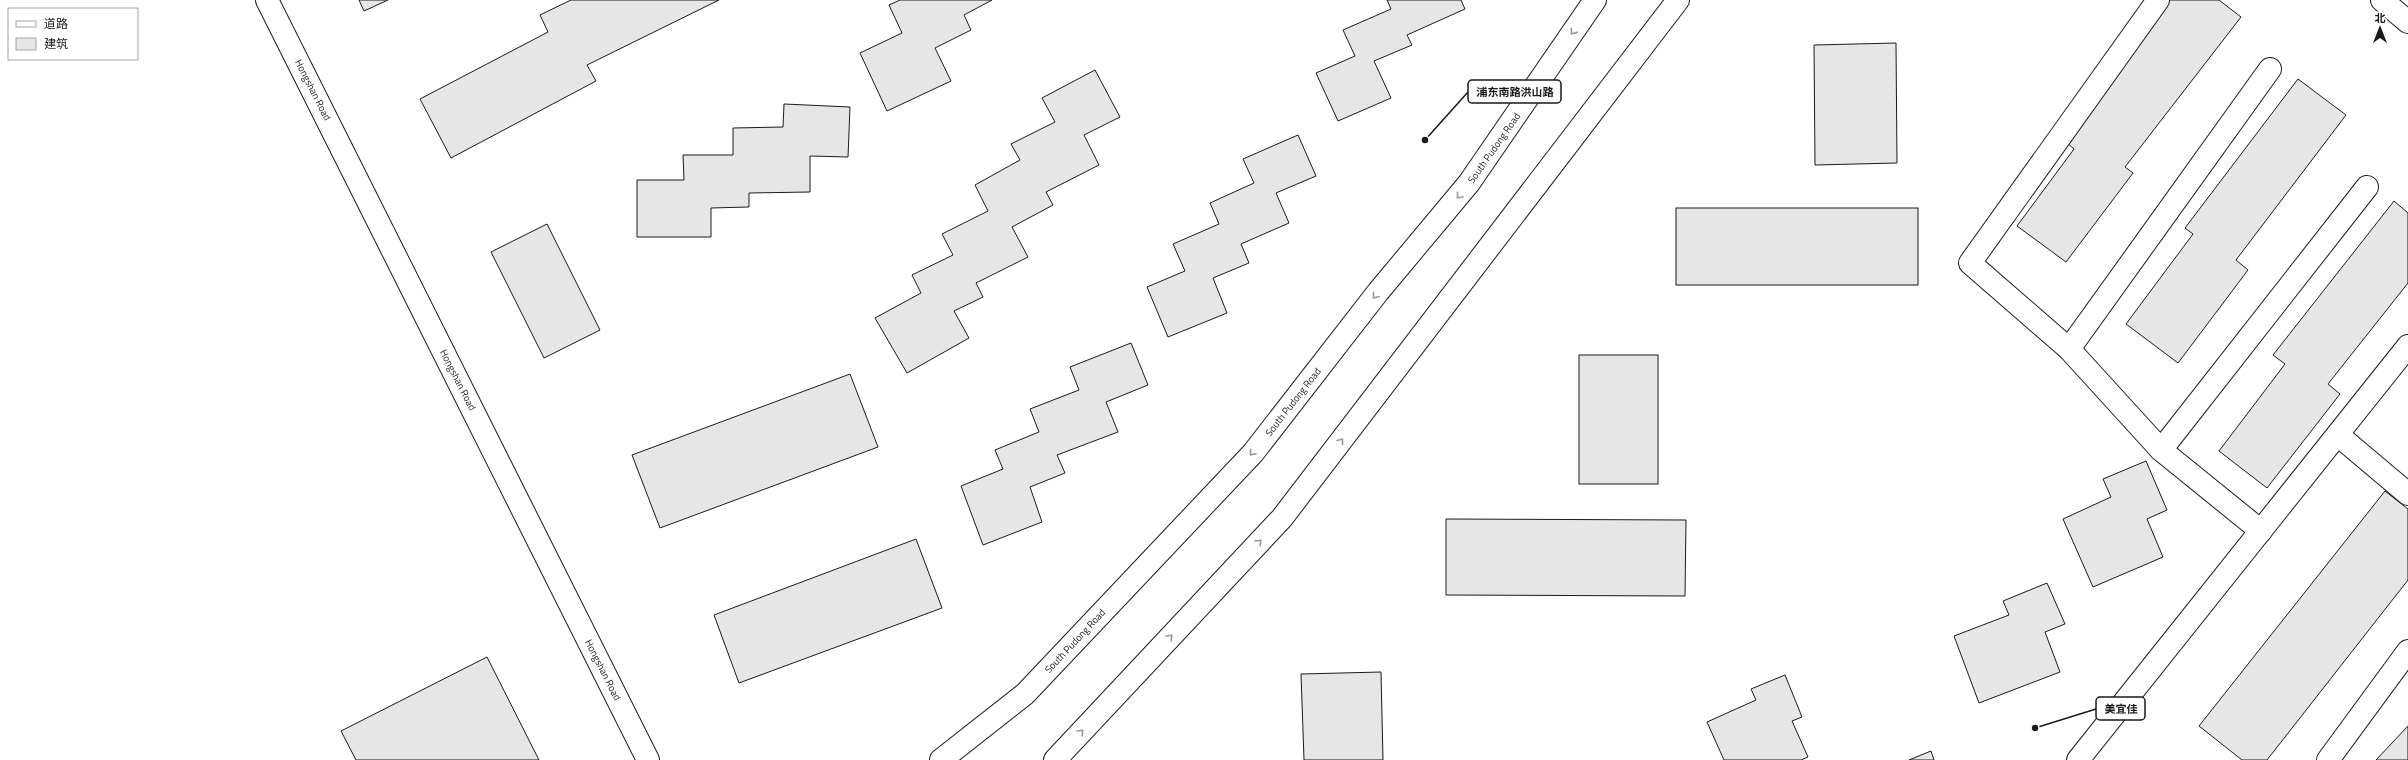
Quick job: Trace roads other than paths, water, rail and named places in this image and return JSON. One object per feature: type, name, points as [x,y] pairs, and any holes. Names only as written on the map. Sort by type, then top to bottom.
[{"type":"main road","name":"Hongshan Road","points":[[267,0],[648,760]]},
{"type":"main road","name":"South Pudong Road","points":[[941,760],[1025,694],[1253,453],[1378,292],[1469,183],[1595,0]]},
{"type":"main road","points":[[1055,760],[1282,518],[1678,0]]},
{"type":"main road","points":[[2158,0],[1970,263],[2069,349],[2161,450],[2260,531]]},
{"type":"main road","points":[[2382,0],[2408,22]]},
{"type":"main road","points":[[2069,349],[2270,69]]},
{"type":"main road","points":[[2161,450],[2367,187]]},
{"type":"main road","points":[[2078,760],[2408,346]]},
{"type":"main road","points":[[2338,435],[2408,494]]},
{"type":"main road","points":[[2328,760],[2408,651]]},
{"type":"place","name":"浦东南路洪山路","points":[[1425,140]]},
{"type":"place","name":"美宜佳","points":[[2035,728]]}]
